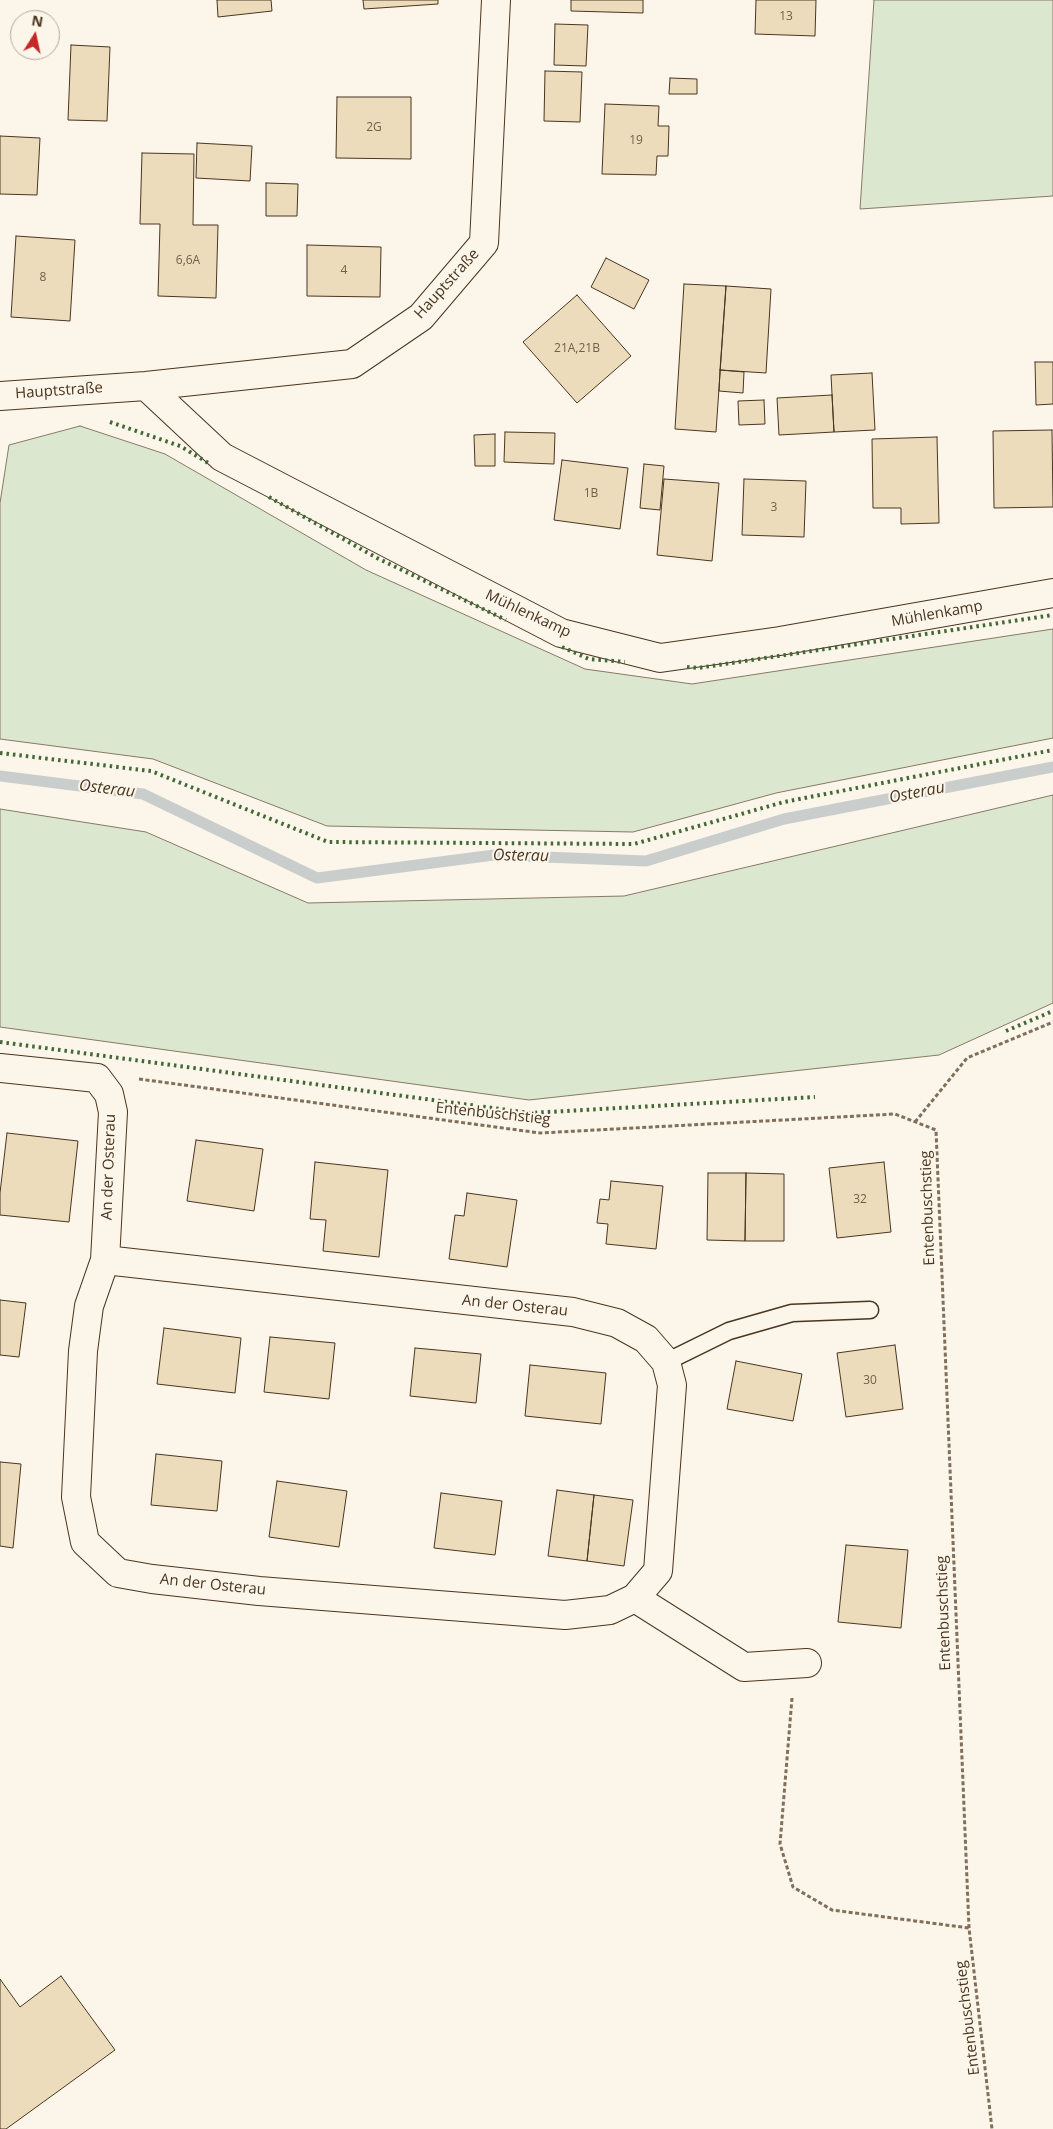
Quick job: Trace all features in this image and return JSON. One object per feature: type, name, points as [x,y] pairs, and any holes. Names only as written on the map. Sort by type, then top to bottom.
[{"type":"street","name":"Hauptstraße","points":[[0,396],[146,386],[352,364],[421,316],[484,243],[496,0]]},
{"type":"street","name":"Mühlenkamp","points":[[146,386],[222,457],[561,633],[660,658],[780,641],[1053,594]]},
{"type":"street","points":[[0,1068],[96,1078]]},
{"type":"street","name":"An der Osterau","points":[[96,1078],[109,1094],[113,1112],[105,1260],[89,1306],[84,1351],[76,1497],[85,1542],[118,1572],[152,1579],[259,1591],[565,1615],[610,1610],[635,1598],[658,1571],[672,1385],[666,1362],[646,1339],[617,1323],[573,1312],[105,1260]]},
{"type":"street","points":[[635,1598],[744,1667],[808,1663]]},
{"type":"lane","points":[[666,1362],[729,1331],[792,1312],[870,1310]]},
{"type":"path","points":[[915,1122],[967,1058],[1053,1022]]},
{"type":"path","name":"Entenbuschstieg","points":[[96,1078],[120,1076],[540,1133],[894,1114],[936,1130],[969,1928],[992,2129]]},
{"type":"path","points":[[744,1667],[792,1698],[780,1844],[793,1886],[832,1910],[969,1928]]},
{"type":"green space","points":[[874,0],[1053,0],[1053,196],[860,209]]},
{"type":"green space","points":[[80,426],[165,454],[366,570],[585,669],[692,684],[1053,629],[1053,738],[776,793],[633,832],[327,826],[153,759],[0,739],[0,503],[9,445]]},
{"type":"green space","points":[[1053,795],[1053,1003],[939,1055],[529,1100],[0,1027],[0,809],[146,832],[308,903],[624,896]]},
{"type":"building","points":[[217,0],[271,0],[272,11],[218,17]]},
{"type":"building","points":[[363,0],[438,0],[438,4],[364,9]]},
{"type":"building","points":[[571,0],[643,0],[643,13],[571,11]]},
{"type":"building","points":[[756,0],[816,0],[815,36],[755,34]]},
{"type":"building","points":[[555,24],[588,25],[586,66],[554,65]]},
{"type":"building","points":[[71,45],[110,47],[107,121],[68,120]]},
{"type":"building","points":[[545,71],[582,72],[580,122],[544,121]]},
{"type":"building","points":[[670,78],[697,79],[697,94],[669,94]]},
{"type":"building","points":[[337,97],[411,97],[411,159],[336,158]]},
{"type":"building","points":[[605,104],[659,106],[658,126],[669,126],[668,156],[657,156],[656,175],[602,174]]},
{"type":"building","points":[[0,136],[40,138],[37,195],[0,194]]},
{"type":"building","points":[[197,143],[252,146],[250,181],[196,178]]},
{"type":"building","points":[[142,153],[194,154],[193,225],[218,225],[216,298],[158,296],[160,224],[140,224]]},
{"type":"building","points":[[266,183],[298,184],[297,216],[266,216]]},
{"type":"building","points":[[16,236],[75,240],[70,321],[11,317]]},
{"type":"building","points":[[307,245],[381,247],[380,297],[307,296]]},
{"type":"building","points":[[606,258],[649,280],[634,309],[591,287]]},
{"type":"building","points":[[684,284],[726,286],[716,432],[675,429]]},
{"type":"building","points":[[726,286],[771,289],[766,373],[720,370]]},
{"type":"building","points":[[577,295],[631,356],[577,403],[523,342]]},
{"type":"building","points":[[1035,362],[1053,362],[1053,404],[1036,405]]},
{"type":"building","points":[[720,370],[744,372],[743,393],[719,391]]},
{"type":"building","points":[[872,373],[875,430],[834,432],[831,375]]},
{"type":"building","points":[[832,395],[834,432],[779,435],[777,398]]},
{"type":"building","points":[[764,400],[765,424],[739,425],[738,401]]},
{"type":"building","points":[[1052,430],[1053,507],[994,508],[993,431]]},
{"type":"building","points":[[505,432],[555,433],[554,464],[504,462]]},
{"type":"building","points":[[495,434],[495,466],[475,466],[474,435]]},
{"type":"building","points":[[937,437],[939,523],[901,524],[901,508],[873,508],[872,439]]},
{"type":"building","points":[[562,460],[628,468],[620,529],[554,520]]},
{"type":"building","points":[[644,464],[664,466],[660,510],[640,508]]},
{"type":"building","points":[[664,479],[719,483],[712,561],[657,555]]},
{"type":"building","points":[[744,479],[806,481],[804,537],[742,535]]},
{"type":"building","points":[[7,1133],[78,1141],[69,1222],[0,1215],[0,1193]]},
{"type":"building","points":[[196,1140],[263,1149],[254,1211],[187,1201]]},
{"type":"building","points":[[315,1162],[388,1170],[379,1257],[323,1251],[326,1220],[310,1219]]},
{"type":"building","points":[[884,1162],[891,1232],[837,1238],[829,1168]]},
{"type":"building","points":[[708,1173],[746,1173],[745,1241],[707,1240]]},
{"type":"building","points":[[746,1173],[784,1174],[784,1241],[745,1241]]},
{"type":"building","points":[[611,1181],[663,1186],[656,1249],[606,1244],[608,1224],[597,1223],[600,1199],[609,1200]]},
{"type":"building","points":[[467,1193],[517,1200],[507,1267],[449,1259],[455,1215],[464,1216]]},
{"type":"building","points":[[0,1300],[26,1303],[19,1357],[0,1355]]},
{"type":"building","points":[[164,1328],[241,1338],[235,1393],[157,1384]]},
{"type":"building","points":[[270,1337],[335,1343],[329,1399],[264,1392]]},
{"type":"building","points":[[895,1345],[903,1409],[846,1417],[837,1353]]},
{"type":"building","points":[[415,1348],[481,1354],[476,1403],[410,1396]]},
{"type":"building","points":[[736,1361],[802,1374],[793,1421],[727,1409]]},
{"type":"building","points":[[530,1365],[606,1373],[601,1424],[525,1416]]},
{"type":"building","points":[[156,1454],[222,1461],[217,1511],[151,1505]]},
{"type":"building","points":[[0,1462],[21,1464],[13,1548],[0,1546]]},
{"type":"building","points":[[277,1481],[347,1491],[339,1547],[269,1537]]},
{"type":"building","points":[[557,1490],[594,1495],[587,1561],[548,1556]]},
{"type":"building","points":[[441,1493],[502,1501],[495,1555],[434,1548]]},
{"type":"building","points":[[594,1495],[633,1500],[624,1566],[587,1561]]},
{"type":"building","points":[[846,1545],[908,1550],[901,1628],[838,1622]]},
{"type":"building","points":[[61,1976],[115,2050],[6,2129],[0,2129],[0,1979],[20,2007]]},
{"type":"waterway","name":"Osterau","points":[[0,776],[143,794],[317,878],[494,855],[646,861],[784,819],[1053,767]]},
{"type":"hedge","points":[[110,422],[180,446],[210,464]]},
{"type":"hedge","points":[[269,497],[377,558],[506,620]]},
{"type":"hedge","points":[[687,667],[698,668],[1053,615]]},
{"type":"hedge","points":[[562,647],[589,659],[625,662]]},
{"type":"hedge","points":[[0,753],[151,771],[328,842],[634,844],[784,802],[1053,750]]},
{"type":"hedge","points":[[1006,1031],[1053,1011]]},
{"type":"hedge","points":[[0,1042],[530,1113],[815,1097]]}]
